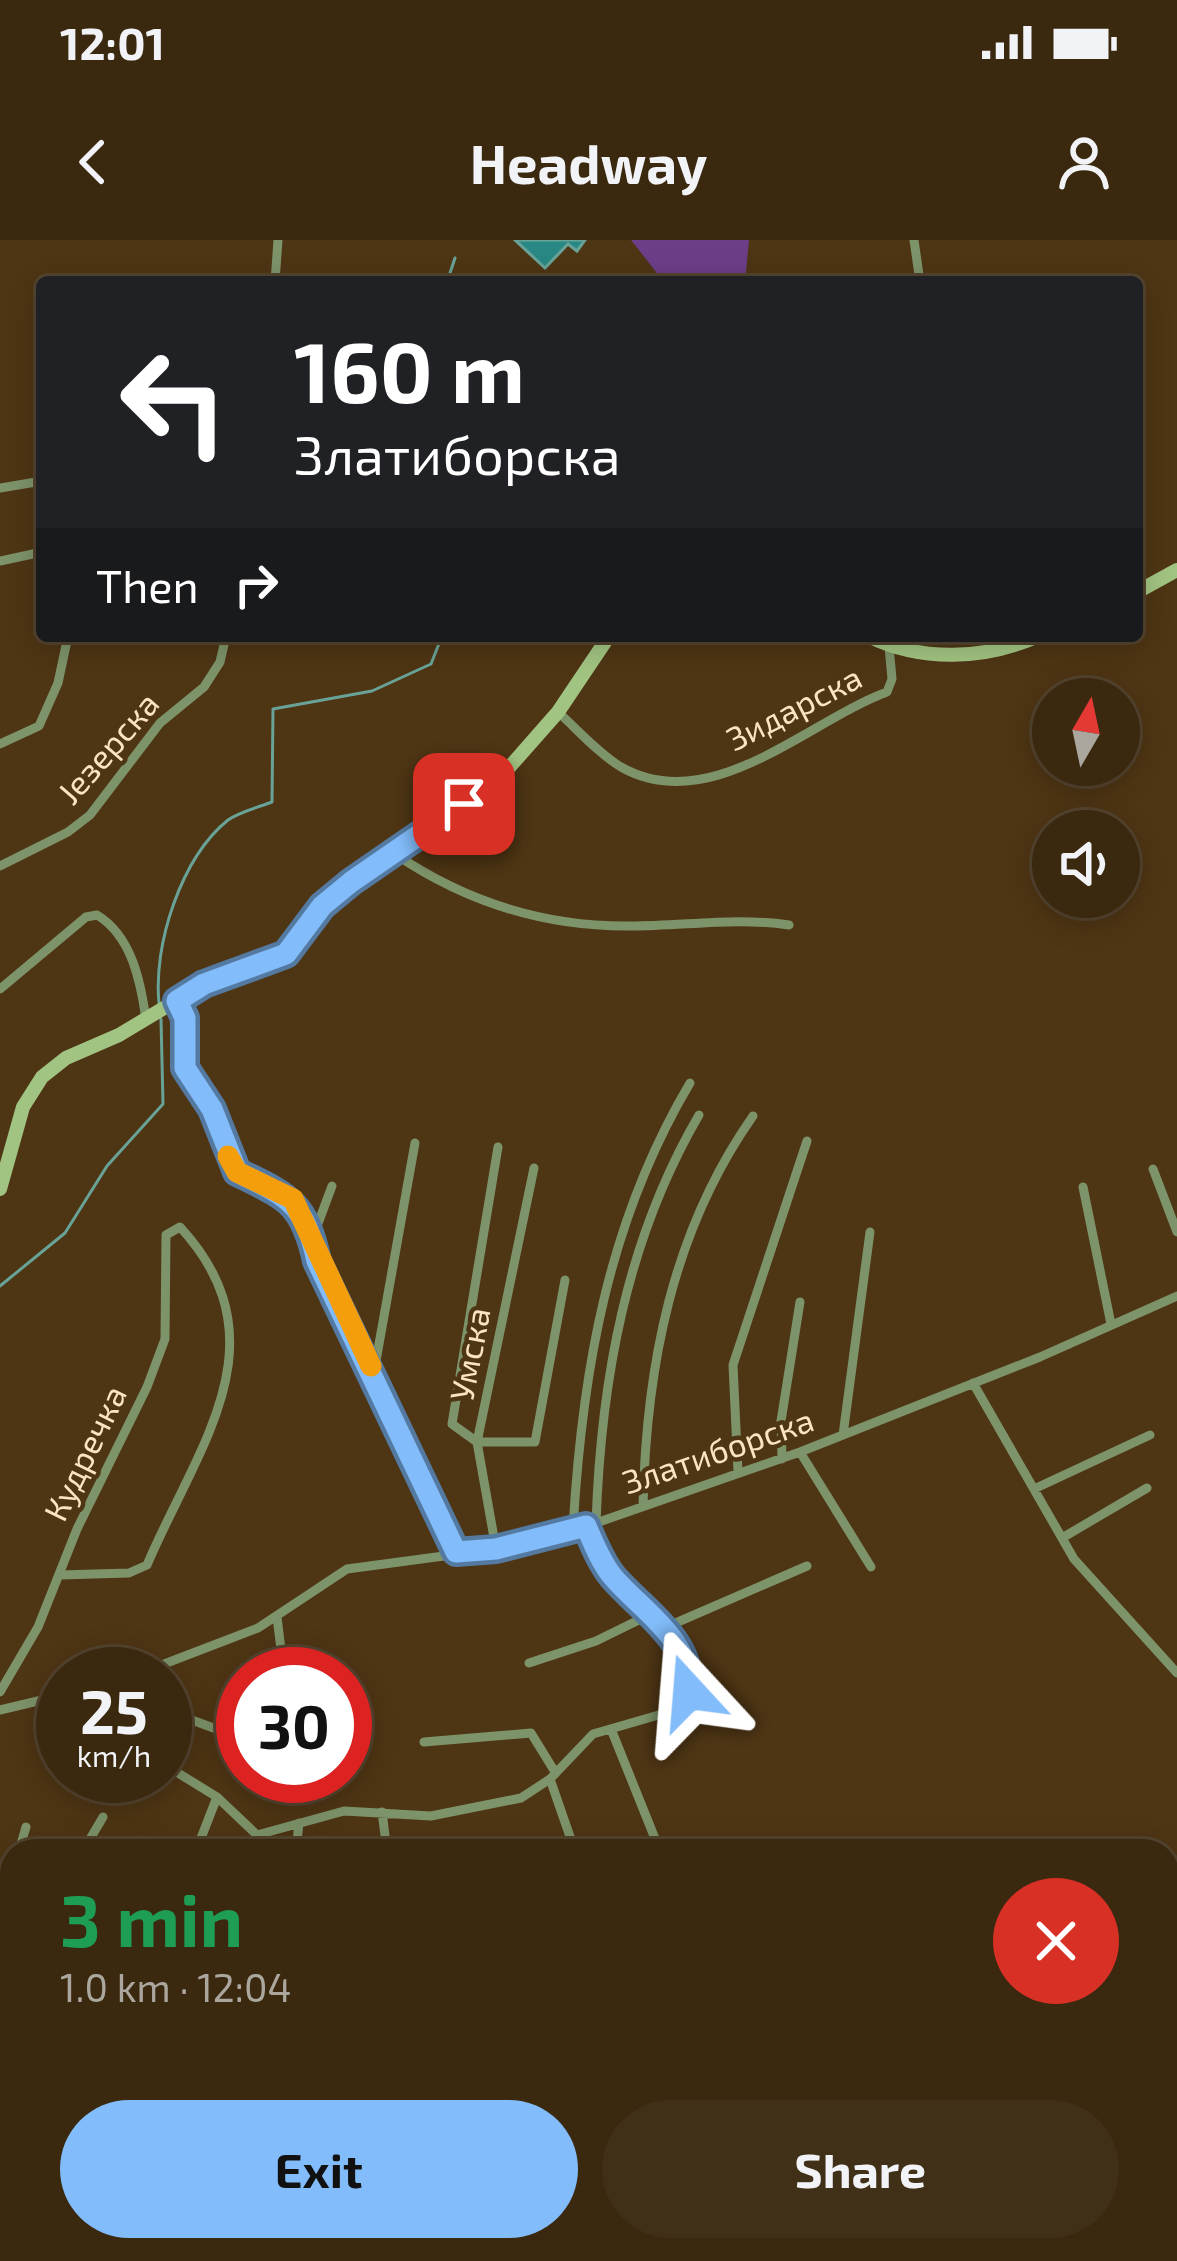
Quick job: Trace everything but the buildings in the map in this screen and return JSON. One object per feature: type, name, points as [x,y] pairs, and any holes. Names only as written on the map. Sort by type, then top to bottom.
[{"type":"street","points":[[275,276],[278,240]]},
{"type":"street","points":[[914,240],[919,276]]},
{"type":"street","points":[[0,488],[36,483]]},
{"type":"street","points":[[0,561],[36,553]]},
{"type":"street","points":[[1143,589],[1177,570]]},
{"type":"street","points":[[0,744],[39,726],[58,683],[67,642]]},
{"type":"street","name":"Језерска","points":[[0,866],[68,832],[90,815],[160,723],[204,687],[220,662],[225,642]]},
{"type":"street","points":[[0,1189],[31,1090],[66,1058],[204,984],[286,954],[322,906],[499,779],[558,712],[605,642]]},
{"type":"street","points":[[881,642],[959,654],[1012,642]]},
{"type":"street","name":"Зидарска","points":[[558,712],[626,770],[658,779],[699,779],[725,773],[793,741],[864,698],[887,692],[892,679],[889,646]]},
{"type":"street","points":[[394,854],[434,880],[503,910],[565,922],[628,926],[732,920],[789,925]]},
{"type":"street","points":[[0,989],[86,917],[97,916],[126,949],[161,1011],[185,1018],[185,1068],[212,1109],[222,1146],[237,1172],[293,1199],[312,1238],[317,1261],[456,1552]]},
{"type":"street","points":[[573,1529],[583,1405],[613,1252],[632,1196],[690,1083]]},
{"type":"street","points":[[222,1803],[249,1833],[344,1811],[457,1814],[521,1798],[552,1776],[593,1735],[669,1712],[689,1692],[690,1676],[664,1628],[613,1576],[591,1524],[605,1394],[628,1286],[647,1219],[699,1115]]},
{"type":"street","points":[[643,1506],[651,1391],[683,1248],[716,1171],[753,1116]]},
{"type":"street","points":[[739,1472],[733,1365],[807,1141]]},
{"type":"street","points":[[374,1372],[415,1143]]},
{"type":"street","points":[[498,1147],[452,1424],[477,1442],[536,1442],[566,1280]]},
{"type":"street","name":"Умска","points":[[496,1549],[477,1442],[535,1168]]},
{"type":"street","points":[[1153,1169],[1177,1232]]},
{"type":"street","points":[[312,1238],[332,1186]]},
{"type":"street","points":[[1083,1187],[1111,1324]]},
{"type":"street","name":"Кудречка","points":[[0,1692],[60,1575],[165,1339],[166,1235],[180,1227],[207,1256],[222,1286],[232,1349],[230,1379],[147,1565],[139,1571],[60,1575]]},
{"type":"street","points":[[843,1435],[870,1232]]},
{"type":"street","name":"Златиборска","points":[[192,1655],[237,1639],[277,1617],[347,1569],[496,1549],[591,1524],[800,1452],[1177,1296]]},
{"type":"street","points":[[782,1459],[781,1421],[800,1302]]},
{"type":"street","points":[[973,1383],[1074,1558],[1177,1673]]},
{"type":"street","points":[[1034,1489],[1150,1435]]},
{"type":"street","points":[[800,1452],[871,1567]]},
{"type":"street","points":[[1062,1538],[1147,1488]]},
{"type":"street","points":[[664,1628],[807,1566]]},
{"type":"street","points":[[529,1663],[596,1641],[653,1612]]},
{"type":"street","points":[[277,1617],[281,1647]]},
{"type":"street","points":[[0,1710],[36,1701]]},
{"type":"street","points":[[611,1729],[655,1839]]},
{"type":"street","points":[[424,1742],[531,1732],[552,1776],[571,1839]]},
{"type":"street","points":[[201,1839],[216,1800]]},
{"type":"street","points":[[382,1812],[385,1839]]},
{"type":"street","points":[[89,1839],[103,1817]]},
{"type":"street","points":[[297,1839],[299,1823]]},
{"type":"street","points":[[22,1839],[26,1827]]},
{"type":"shaded area","points":[[631,240],[749,240],[746,276],[659,276]]},
{"type":"water","points":[[515,240],[585,240],[577,251],[568,244],[545,268]]},
{"type":"waterway","points":[[449,276],[455,258]]},
{"type":"waterway","points":[[159,1003],[166,930],[184,879],[211,836],[228,820],[272,802],[273,709],[372,691],[431,664],[440,642]]},
{"type":"waterway","points":[[0,1286],[65,1233],[107,1166],[163,1104],[161,1019]]},
{"type":"slow traffic","points":[[228,1156],[237,1172],[293,1199],[308,1224],[317,1261],[371,1366]]},
{"type":"route","points":[[464,804],[322,906],[286,954],[204,984],[177,1001],[185,1018],[185,1068],[212,1109],[222,1146],[237,1172],[293,1199],[308,1224],[317,1261],[456,1552],[496,1549],[586,1526],[613,1576],[664,1628],[690,1676],[689,1692]]}]
